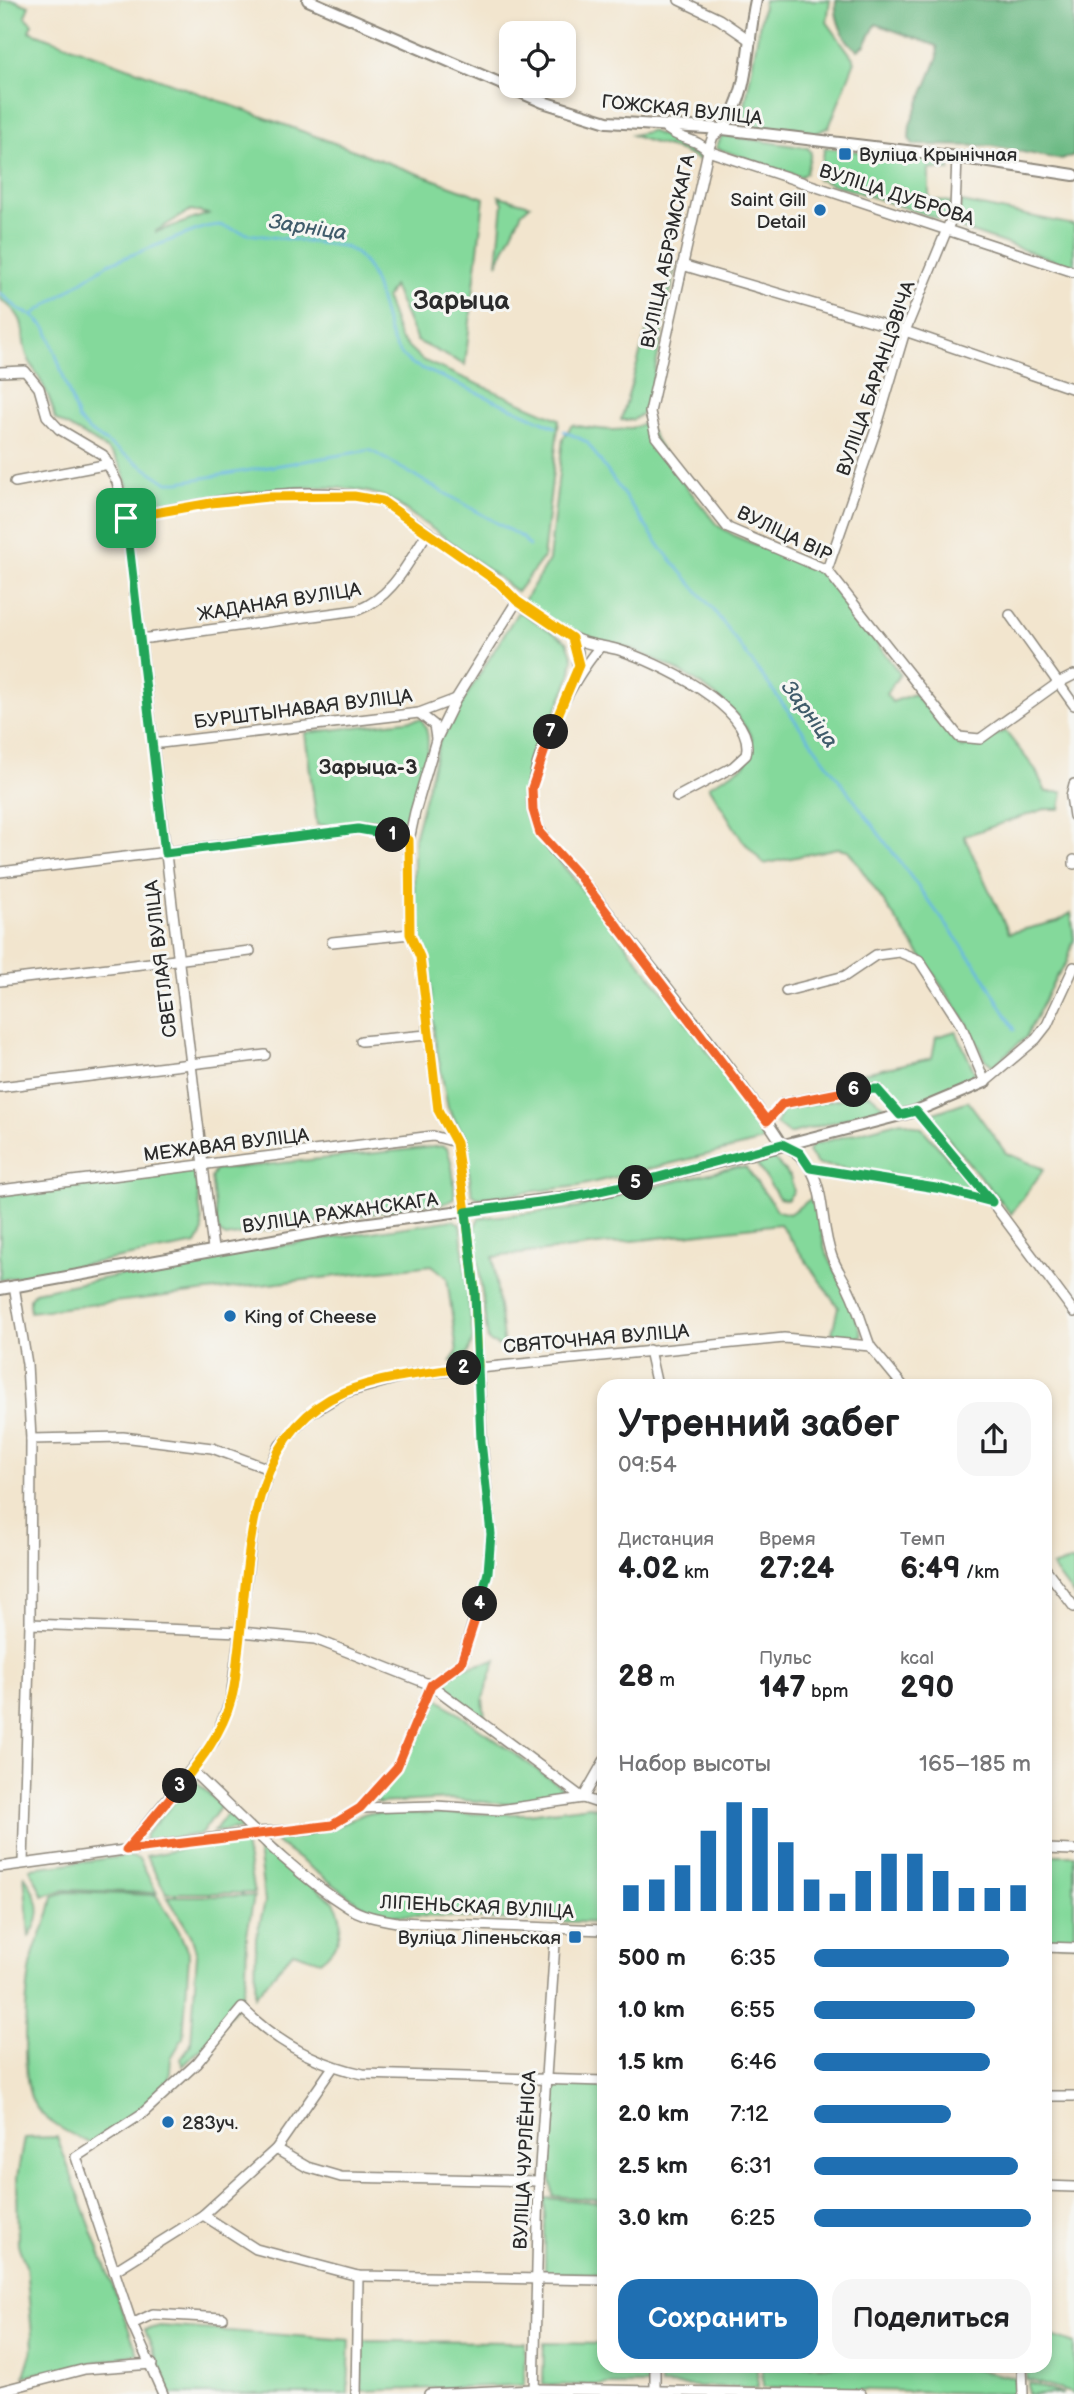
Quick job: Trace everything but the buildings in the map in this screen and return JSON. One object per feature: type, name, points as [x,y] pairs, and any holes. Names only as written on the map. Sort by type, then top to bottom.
[{"type":"street","name":"ГОЖСКАЯ ВУЛІЦА","points":[[308,0],[543,102],[607,122],[723,129],[957,157],[1074,175]]},
{"type":"street","points":[[679,0],[719,19],[751,41]]},
{"type":"street","points":[[708,150],[713,136],[723,129],[733,116],[744,80],[756,0]]},
{"type":"street","name":"ВУЛІЦА АБРЭМСКАГА","points":[[650,412],[708,150],[702,144],[676,137],[663,125]]},
{"type":"street","name":"ВУЛІЦА ДУБРОВА","points":[[708,150],[949,228],[1074,272]]},
{"type":"street","name":"ВУЛІЦА БАРАНЦЭВІЧА","points":[[827,570],[875,432],[905,331],[949,228],[958,196],[957,157]]},
{"type":"street","points":[[682,265],[905,331],[1074,389]]},
{"type":"street","name":"СВЕТЛАЯ ВУЛІЦА","points":[[0,372],[24,371],[40,388],[47,416],[59,429],[92,446],[109,464],[117,482],[126,518],[213,1248]]},
{"type":"street","name":"ВУЛІЦА ВІР","points":[[650,412],[656,437],[728,528],[827,570],[959,737],[980,739],[1058,683]]},
{"type":"street","points":[[15,482],[109,464]]},
{"type":"street","points":[[126,518],[256,498],[354,496],[382,501],[499,583],[517,601],[572,638],[599,648],[617,649],[673,673],[713,698],[746,735],[748,746],[740,761],[677,797]]},
{"type":"street","name":"ЖАДАНАЯ ВУЛІЦА","points":[[141,639],[358,610],[376,603],[389,592],[428,532]]},
{"type":"street","points":[[0,1867],[257,1832],[332,1825],[360,1808],[397,1767],[431,1685],[461,1663],[488,1572],[491,1534],[481,1441],[475,1293],[466,1212],[456,1143],[438,1110],[427,1035],[420,957],[410,934],[409,840],[436,740],[456,699],[517,601]]},
{"type":"street","points":[[1010,614],[1074,705]]},
{"type":"street","points":[[572,638],[579,652],[575,680]]},
{"type":"street","points":[[599,648],[575,680],[542,752],[532,788],[533,810],[540,833],[579,876],[782,1144],[800,1153],[810,1168],[822,1200],[832,1259],[851,1293],[870,1346],[897,1379]]},
{"type":"street","points":[[1058,683],[1074,676]]},
{"type":"street","name":"БУРШТЫНАВАЯ ВУЛІЦА","points":[[152,744],[419,713],[456,699]]},
{"type":"street","points":[[419,713],[434,725],[436,740]]},
{"type":"street","points":[[1074,785],[1071,796],[1074,816]]},
{"type":"street","points":[[0,872],[358,829],[409,840]]},
{"type":"street","points":[[332,942],[410,934]]},
{"type":"street","points":[[0,981],[250,951]]},
{"type":"street","points":[[786,991],[845,976],[876,955],[899,952],[919,960],[961,1025],[985,1082]]},
{"type":"street","name":"ВУЛІЦА РАЖАНСКАГА","points":[[0,1289],[213,1248],[598,1193],[916,1111],[985,1082],[1036,1039],[1047,1025],[1074,967]]},
{"type":"street","points":[[361,1041],[427,1035]]},
{"type":"street","points":[[0,1087],[265,1055]]},
{"type":"street","points":[[767,1121],[782,1104],[863,1088],[877,1089],[900,1115]]},
{"type":"street","points":[[916,1111],[992,1202],[1074,1312]]},
{"type":"street","name":"МЕЖАВАЯ ВУЛІЦА","points":[[0,1190],[433,1136],[456,1143]]},
{"type":"street","points":[[810,1168],[942,1189],[992,1202]]},
{"type":"street","points":[[14,1286],[27,1364],[31,1439],[30,1624],[23,1863]]},
{"type":"street","name":"СВЯТОЧНАЯ ВУЛІЦА","points":[[126,1850],[214,1741],[232,1699],[254,1520],[269,1469],[280,1445],[309,1414],[344,1392],[408,1375],[478,1366],[783,1338],[870,1346]]},
{"type":"street","points":[[649,1350],[655,1379]]},
{"type":"street","points":[[31,1439],[124,1437],[212,1448],[269,1469]]},
{"type":"street","points":[[1052,1578],[1074,1607]]},
{"type":"street","points":[[30,1624],[241,1632],[315,1639],[431,1685],[583,1798],[597,1803]]},
{"type":"street","name":"ЛІПЕНЬСКАЯ ВУЛІЦА","points":[[192,1771],[257,1832],[346,1906],[371,1917],[397,1922],[597,1930]]},
{"type":"street","points":[[583,1798],[597,1773]]},
{"type":"street","points":[[360,1808],[435,1806],[499,1810],[583,1798]]},
{"type":"street","points":[[1052,1849],[1074,1850]]},
{"type":"street","name":"ВУЛІЦА ЧУРЛЁНІСА","points":[[534,2392],[539,2181],[556,1928]]},
{"type":"street","points":[[1052,1947],[1074,1948]]},
{"type":"street","points":[[163,2394],[152,2364],[132,2325],[76,2157],[144,2113],[197,2063],[242,2008],[265,2031],[333,2067],[382,2075],[597,2081]]},
{"type":"street","points":[[114,2270],[203,2215],[276,2149],[333,2067]]},
{"type":"street","points":[[1052,2096],[1074,2096]]},
{"type":"street","points":[[276,2149],[307,2166],[341,2177],[539,2181]]},
{"type":"street","points":[[1052,2186],[1074,2187]]},
{"type":"street","points":[[203,2215],[256,2249],[358,2276],[597,2280]]},
{"type":"street","points":[[356,2394],[358,2276]]},
{"type":"street","points":[[132,2325],[153,2314],[222,2318]]},
{"type":"street","points":[[0,2391],[85,2369],[152,2364]]},
{"type":"street","points":[[655,2373],[655,2392]]},
{"type":"street","points":[[1022,2373],[1023,2394]]},
{"type":"street","points":[[429,2394],[862,2394]]},
{"type":"green space","points":[[0,0],[14,0],[29,6],[25,16],[32,24],[29,31],[484,198],[465,365],[417,341],[393,286],[386,299],[400,339],[422,360],[559,419],[543,558],[517,592],[396,503],[382,496],[357,490],[296,488],[138,507],[121,466],[112,454],[55,419],[48,395],[25,351],[21,322],[11,307],[0,299]],"holes":[[[191,210],[208,214],[156,232]]]},
{"type":"green space","points":[[764,0],[830,0],[827,22],[855,61],[829,127],[815,134],[794,127],[764,128],[742,122]]},
{"type":"green space","points":[[836,0],[1074,0],[1074,155],[1062,160],[992,146],[914,145],[909,139],[910,125],[938,57],[937,46],[876,24],[865,45],[858,50],[848,41],[841,28],[836,14]]},
{"type":"green space","points":[[650,131],[696,149],[701,156],[699,160],[632,135]]},
{"type":"green space","points":[[722,135],[808,148],[811,153],[806,173],[800,177],[716,148]]},
{"type":"green space","points":[[825,148],[949,161],[950,170],[929,169],[929,199],[951,202],[946,218],[939,219],[817,179]]},
{"type":"green space","points":[[499,196],[530,205],[522,212],[497,264],[503,203]]},
{"type":"green space","points":[[962,202],[1074,225],[1074,267],[954,226]]},
{"type":"green space","points":[[676,266],[647,410],[633,420],[621,420],[651,316],[661,308]]},
{"type":"green space","points":[[646,422],[670,466],[717,525],[737,537],[825,574],[900,674],[886,694],[892,702],[914,694],[962,748],[1005,731],[1035,769],[1046,792],[1063,792],[1060,809],[1045,809],[964,836],[1009,933],[1058,921],[1071,913],[1074,939],[1067,962],[1055,979],[1026,1037],[993,1066],[986,1060],[967,1023],[848,850],[837,848],[764,864],[742,840],[709,786],[745,765],[752,738],[728,707],[697,682],[662,662],[625,647],[573,633],[524,601],[549,560],[563,438],[572,425],[620,430]]},
{"type":"green space","points":[[521,612],[567,642],[573,658],[570,678],[530,772],[526,798],[535,834],[682,1016],[765,1130],[763,1139],[759,1142],[579,1186],[478,1198],[472,1194],[464,1136],[448,1108],[434,1034],[429,961],[414,932],[414,839],[440,739],[517,613]]},
{"type":"green space","points":[[421,719],[426,729],[427,753],[408,817],[402,826],[317,825],[305,733]]},
{"type":"green space","points":[[956,1031],[975,1073],[970,1084],[902,1107],[880,1086],[850,1086],[841,1078],[932,1058],[936,1037]]},
{"type":"green space","points":[[870,1094],[886,1108],[789,1134],[776,1124],[782,1109]]},
{"type":"green space","points":[[968,1101],[1006,1153],[1044,1169],[1011,1214],[933,1120],[934,1113]]},
{"type":"green space","points":[[901,1121],[922,1128],[979,1194],[948,1185],[817,1164],[808,1152],[812,1145]]},
{"type":"green space","points":[[442,1146],[447,1148],[454,1179],[454,1199],[448,1202],[414,1204],[400,1209],[226,1237],[218,1232],[211,1178],[215,1170]]},
{"type":"green space","points":[[772,1157],[790,1177],[794,1191],[787,1200],[779,1198],[756,1163]]},
{"type":"green space","points":[[735,1167],[746,1168],[778,1211],[789,1214],[815,1196],[825,1250],[850,1300],[862,1335],[855,1340],[832,1333],[838,1307],[780,1224],[493,1257],[504,1348],[488,1341],[474,1228],[479,1218],[578,1208],[602,1199]]},
{"type":"green space","points":[[190,1170],[195,1174],[203,1231],[196,1244],[0,1280],[0,1195]]},
{"type":"green space","points":[[453,1220],[460,1224],[473,1338],[468,1353],[450,1362],[457,1352],[447,1278],[432,1265],[30,1312],[30,1298],[35,1292],[243,1251]]},
{"type":"green space","points":[[1074,1561],[1074,1596],[1052,1567]]},
{"type":"green space","points":[[496,1660],[483,1698],[485,1719],[438,1684],[460,1669]]},
{"type":"green space","points":[[430,1693],[571,1794],[506,1804],[451,1799],[379,1803],[375,1799],[404,1764]]},
{"type":"green space","points":[[194,1779],[221,1806],[201,1834],[145,1842],[146,1834]]},
{"type":"green space","points":[[590,1806],[597,1808],[597,1923],[389,1915],[360,1904],[276,1842],[277,1834],[334,1827],[366,1813],[528,1814]]},
{"type":"green space","points":[[228,1813],[244,1825],[240,1829],[213,1832]]},
{"type":"green space","points":[[233,1839],[245,1844],[254,1893],[166,1893],[146,1856]]},
{"type":"green space","points":[[258,1851],[271,1852],[334,1902],[341,1926],[337,1941],[320,1961],[293,1952],[255,1996],[256,1938],[265,1902]]},
{"type":"green space","points":[[1052,1855],[1074,1855],[1074,1944],[1052,1943]]},
{"type":"green space","points":[[127,1856],[139,1859],[157,1893],[65,1890],[43,1896],[30,1868]]},
{"type":"green space","points":[[24,1874],[36,1898],[39,1912],[38,1920],[29,1936]]},
{"type":"green space","points":[[66,1892],[156,1895],[179,1931],[189,1955],[183,2038],[171,2058],[169,2082],[139,2110],[90,2143],[44,2117],[34,2104],[26,2072],[25,2026],[32,1960],[53,1896]]},
{"type":"green space","points":[[167,1896],[254,1896],[247,1934],[246,1976],[241,2001],[212,2038],[183,2066],[181,2058],[191,2044],[197,1954],[191,1935]]},
{"type":"green space","points":[[554,2083],[597,2086],[597,2199],[553,2196],[549,2163]]},
{"type":"green space","points":[[57,2137],[138,2354],[24,2376],[33,2347],[26,2266],[18,2245],[17,2177],[24,2138]]},
{"type":"green space","points":[[545,2198],[597,2202],[597,2274],[545,2273]]},
{"type":"green space","points":[[160,2326],[350,2340],[348,2394],[171,2394],[145,2330]]},
{"type":"green space","points":[[1052,2336],[1074,2344],[1074,2394],[1026,2379],[1026,2373],[1052,2373]]},
{"type":"green space","points":[[360,2341],[525,2342],[524,2385],[361,2391]]},
{"type":"green space","points":[[544,2343],[597,2344],[597,2373],[648,2373],[648,2385],[543,2385]]},
{"type":"green space","points":[[661,2373],[757,2373],[758,2388],[661,2385]]},
{"type":"green space","points":[[762,2373],[992,2373],[1015,2378],[1015,2394],[763,2387]]},
{"type":"green space","points":[[1028,2383],[1063,2394],[1028,2394]]},
{"type":"waterway","name":"Зарніца","points":[[0,293],[21,311],[32,315],[108,264],[205,227],[219,225],[248,234],[342,246],[355,253],[371,275],[389,333],[395,346],[410,363],[555,427]]},
{"type":"waterway","points":[[33,316],[47,329],[78,419],[88,430],[166,482],[370,450],[523,538],[529,546]]},
{"type":"waterway","name":"Зарніца","points":[[564,431],[587,442],[661,548],[712,608],[979,969],[1015,1030]]},
{"type":"place","name":"Вуліца Крынічная","points":[[845,154]]},
{"type":"place","name":"Saint Gill Detail","points":[[820,210]]},
{"type":"place","name":"King of Cheese","points":[[230,1316]]},
{"type":"place","name":"Вуліца Ліпеньская","points":[[575,1937]]},
{"type":"place","name":"283уч.","points":[[168,2122]]},
{"type":"district","name":"Зарыца","points":[[461,300]]},
{"type":"district","name":"Зарыца-3","points":[[368,767]]},
{"type":"route","points":[[126,518],[165,853],[316,832],[358,829],[381,831],[409,840],[412,907],[410,934],[420,957],[427,1035],[438,1110],[456,1143],[466,1212],[475,1293],[478,1366],[408,1375],[344,1392],[309,1414],[280,1445],[269,1469],[254,1520],[232,1699],[214,1741],[126,1850],[281,1829],[313,1829],[332,1825],[360,1808],[397,1767],[431,1685],[461,1663],[488,1572],[491,1534],[481,1441],[478,1366],[475,1293],[469,1252],[466,1212],[598,1193],[782,1144],[800,1153],[810,1168],[942,1189],[992,1202],[916,1111],[900,1115],[877,1089],[863,1088],[782,1104],[767,1121],[579,876],[540,833],[533,810],[532,788],[542,752],[575,680],[579,652],[572,638],[535,614],[499,583],[382,501],[364,497],[312,494],[211,503],[126,518]]}]
